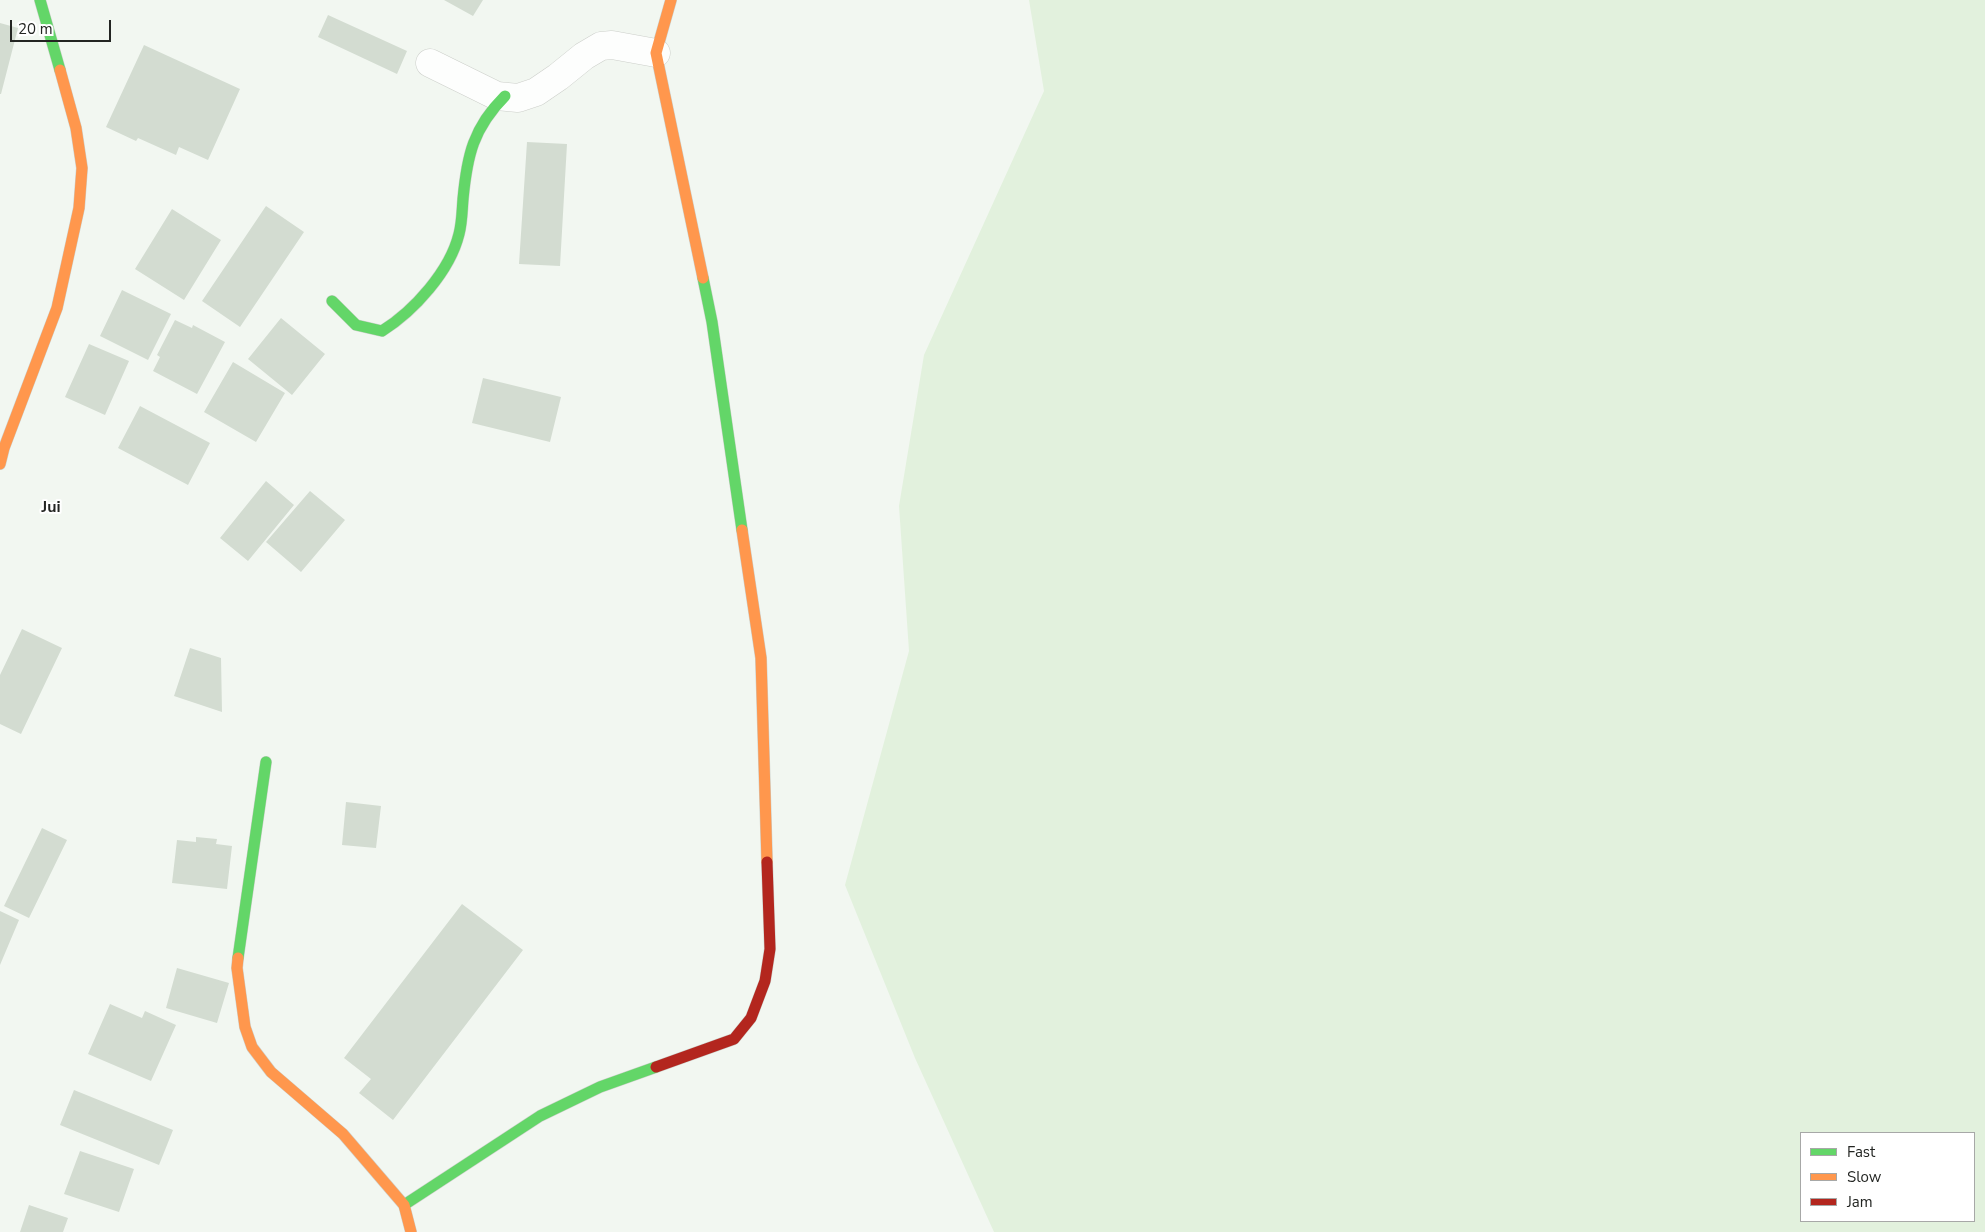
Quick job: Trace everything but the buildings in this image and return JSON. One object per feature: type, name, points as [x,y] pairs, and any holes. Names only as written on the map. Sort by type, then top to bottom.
[{"type":"street","points":[[0,464],[4,448],[57,308],[79,208],[82,168],[76,128],[40,0]]},
{"type":"street","points":[[404,1205],[540,1116],[600,1087],[734,1039],[751,1018],[765,982],[770,948],[761,658],[712,322],[656,52],[671,0]]},
{"type":"street","points":[[430,62],[497,96],[518,98],[536,92],[584,56],[601,46],[612,45],[656,52]]},
{"type":"street","points":[[332,301],[356,325],[382,331],[401,319],[422,296],[451,253],[459,234],[467,157],[475,134],[496,104],[505,96]]},
{"type":"street","points":[[266,762],[237,968],[244,1027],[252,1047],[270,1072],[343,1134],[404,1205],[411,1232]]},
{"type":"green space","points":[[1029,0],[1985,0],[1985,1232],[994,1232],[915,1058],[845,885],[909,651],[899,506],[924,355],[1044,91]]},
{"type":"traffic: fast","points":[[40,0],[60,70]]},
{"type":"traffic: fast","points":[[332,301],[356,325],[382,331],[406,313],[429,289],[448,262],[459,234],[467,169],[474,143],[486,120],[505,96]]},
{"type":"traffic: fast","points":[[703,278],[712,322],[742,530]]},
{"type":"traffic: fast","points":[[238,958],[266,762]]},
{"type":"traffic: fast","points":[[404,1205],[540,1116],[600,1087],[656,1067]]},
{"type":"traffic: slow","points":[[671,0],[656,53],[703,278]]},
{"type":"traffic: slow","points":[[0,464],[4,448],[57,308],[79,208],[82,168],[76,128],[60,70]]},
{"type":"traffic: slow","points":[[742,530],[761,658],[767,862]]},
{"type":"traffic: slow","points":[[238,958],[237,968],[245,1027],[252,1047],[271,1072],[343,1134],[404,1205],[411,1232]]},
{"type":"traffic: jam","points":[[656,1067],[734,1039],[751,1018],[765,981],[770,949],[767,862]]},
{"type":"district","name":"Jui","points":[[51,508]]}]
